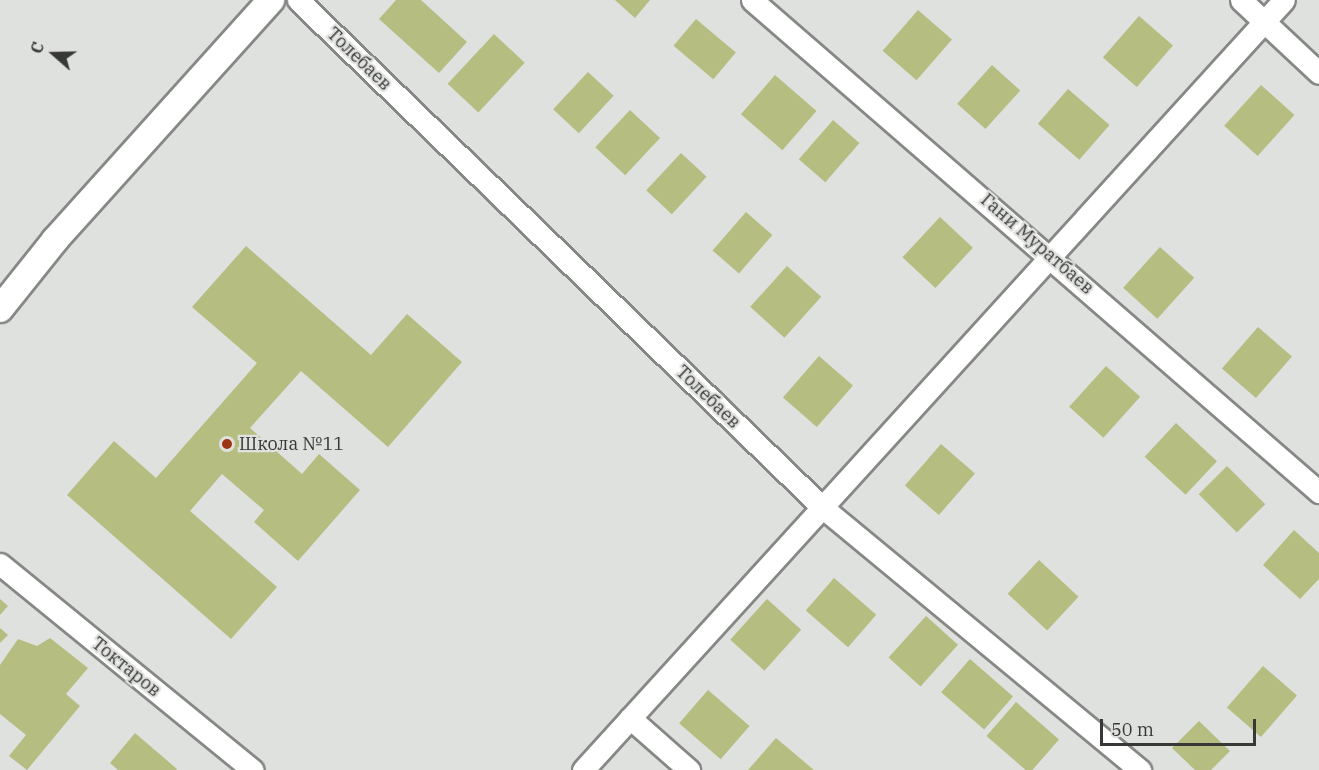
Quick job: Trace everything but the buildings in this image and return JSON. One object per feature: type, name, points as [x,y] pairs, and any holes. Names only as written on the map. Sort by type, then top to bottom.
[{"type":"street","points":[[0,309],[55,240],[271,0]]},
{"type":"street","name":"Толебаев","points":[[298,0],[822,507],[1140,770]]},
{"type":"street","name":"Гани Муратбаев","points":[[752,0],[1051,256],[1319,492]]},
{"type":"street","points":[[1241,0],[1319,73]]},
{"type":"street","points":[[583,770],[1284,0]]},
{"type":"street","name":"Токтаров","points":[[0,564],[253,770]]},
{"type":"street","points":[[630,718],[689,770]]},
{"type":"place","name":"Школа №11","points":[[227,444]]}]
